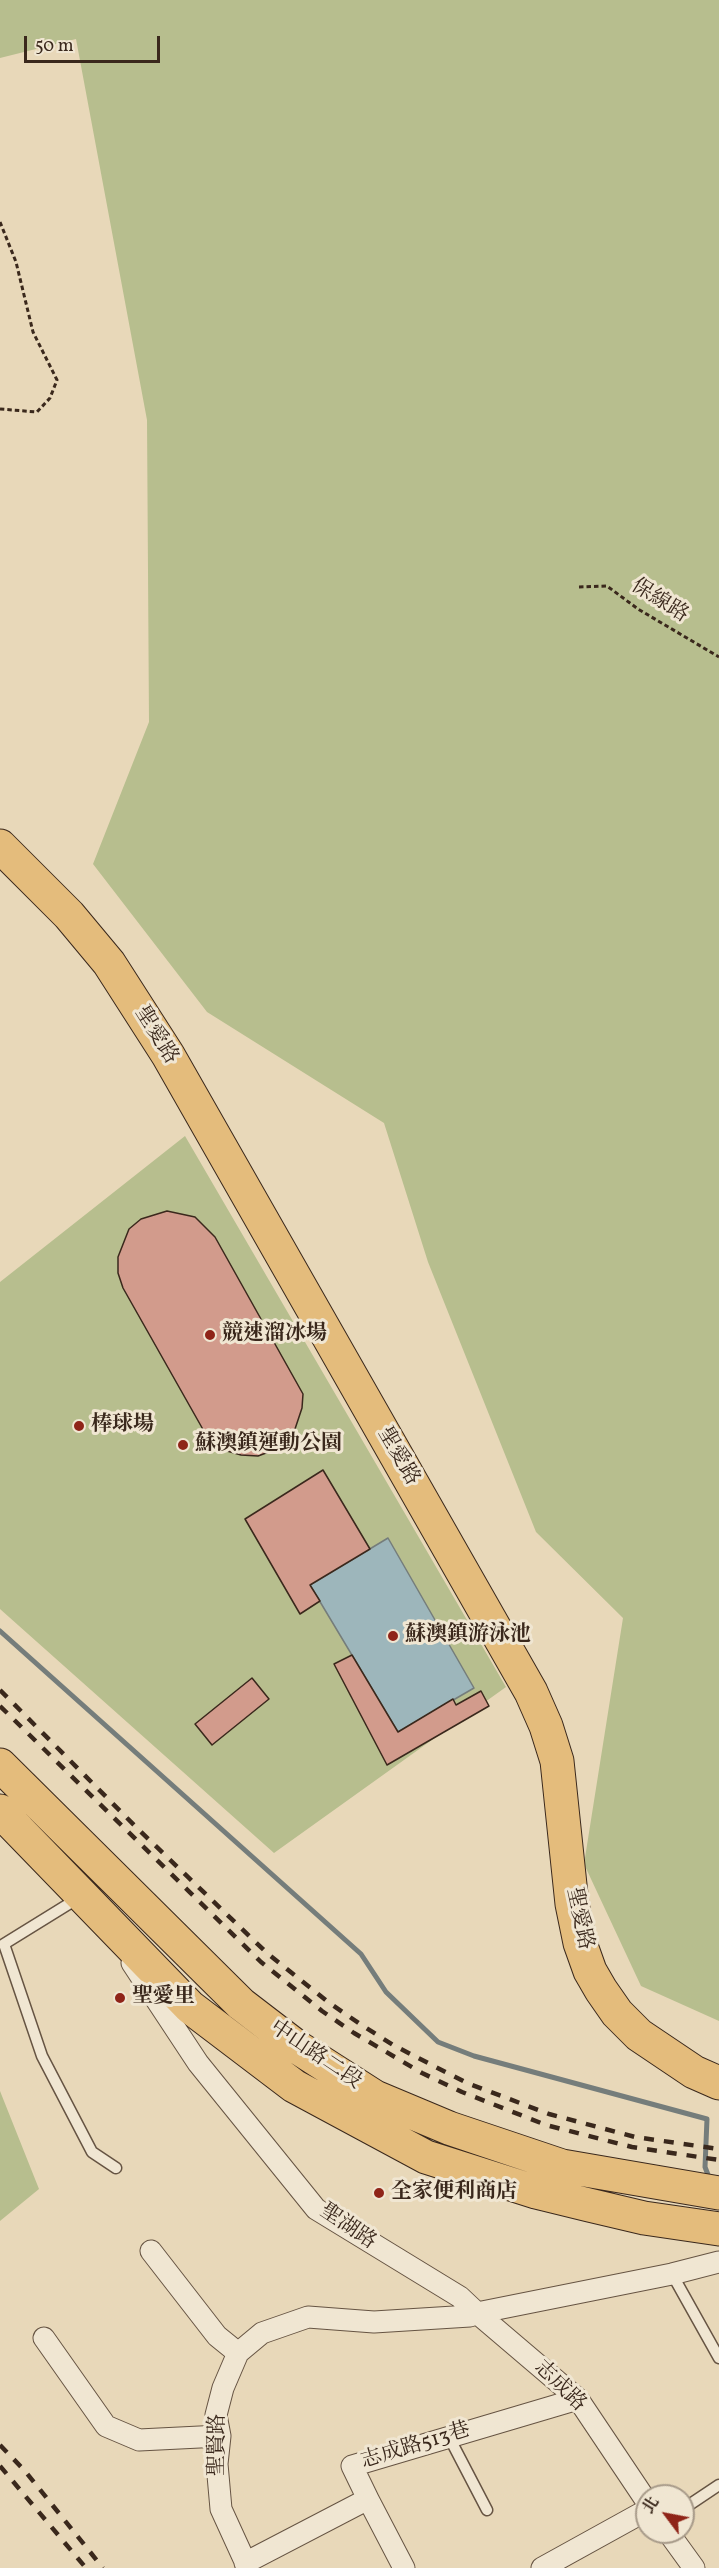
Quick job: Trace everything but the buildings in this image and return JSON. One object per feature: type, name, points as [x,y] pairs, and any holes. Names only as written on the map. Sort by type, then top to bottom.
[{"type":"main road","name":"聖愛路","points":[[0,846],[69,915],[109,963],[162,1047],[531,1692],[546,1726],[557,1761],[572,1904],[580,1943],[590,1971],[601,1990],[616,2013],[639,2035],[694,2072],[719,2083]]},
{"type":"main road","name":"中山路二段","points":[[0,1765],[241,2004],[297,2047],[375,2097],[449,2128],[562,2166],[719,2193]]},
{"type":"main road","name":"中山路二段","points":[[0,1811],[190,2007],[294,2086],[368,2128],[426,2157],[536,2192],[644,2218],[719,2229]]},
{"type":"street","name":"聖湖路","points":[[90,1904],[198,2063],[316,2210],[460,2297],[477,2313]]},
{"type":"street","points":[[151,2251],[217,2336],[238,2353]]},
{"type":"street","points":[[477,2313],[672,2274],[719,2262]]},
{"type":"street","name":"聖賢路","points":[[247,2565],[221,2509],[217,2464],[220,2436],[216,2415],[223,2388],[238,2353],[262,2333],[308,2318],[374,2322],[470,2316],[477,2313]]},
{"type":"street","name":"志成路","points":[[477,2313],[578,2399],[635,2484]]},
{"type":"street","points":[[44,2338],[106,2426],[139,2440],[220,2436]]},
{"type":"street","name":"志成路513巷","points":[[247,2565],[368,2499],[352,2466],[578,2399]]},
{"type":"street","points":[[368,2499],[404,2568]]},
{"type":"street","points":[[542,2568],[635,2517]]},
{"type":"street","points":[[677,2544],[694,2568]]},
{"type":"lane","points":[[90,1904],[4,1944],[42,2056],[92,2151],[116,2168]]},
{"type":"lane","points":[[672,2274],[719,2358]]},
{"type":"lane","points":[[449,2437],[487,2510]]},
{"type":"lane","points":[[695,2501],[719,2485]]},
{"type":"path","points":[[0,222],[16,262],[33,332],[57,380],[50,398],[37,412],[0,409]]},
{"type":"path","name":"保線路","points":[[579,587],[607,586],[638,609],[719,657]]},
{"type":"green space","points":[[0,0],[719,0],[719,2021],[641,1986],[584,1864],[623,1618],[536,1532],[428,1262],[384,1123],[207,1012],[93,864],[149,722],[147,420],[76,39],[0,58]]},
{"type":"green space","name":"蘇澳鎮運動公園","points":[[185,1136],[506,1687],[274,1853],[0,1609],[0,1282]]},
{"type":"green space","points":[[0,2091],[39,2189],[0,2221]]},
{"type":"water","name":"蘇澳鎮游泳池","points":[[388,1538],[474,1688],[398,1732],[310,1585]]},
{"type":"waterway","points":[[0,1631],[361,1954],[386,1992],[438,2042],[474,2056],[707,2119],[705,2167],[710,2180]]},
{"type":"railway","points":[[0,1690],[138,1829],[268,1954],[328,2002],[360,2024],[393,2045],[467,2083],[549,2114],[635,2137],[719,2149]]},
{"type":"railway","points":[[0,1706],[261,1962],[322,2011],[354,2033],[422,2073],[462,2092],[546,2125],[632,2147],[719,2160]]},
{"type":"railway","points":[[0,2445],[25,2471],[103,2568]]},
{"type":"railway","points":[[0,2466],[86,2568]]},
{"type":"place","name":"競速溜冰場","points":[[210,1335]]},
{"type":"place","name":"棒球場","points":[[79,1426]]},
{"type":"place","name":"蘇澳鎮運動公園","points":[[183,1445]]},
{"type":"place","name":"蘇澳鎮游泳池","points":[[393,1636]]},
{"type":"place","name":"聖愛里","points":[[120,1998]]},
{"type":"place","name":"全家便利商店","points":[[379,2193]]}]
